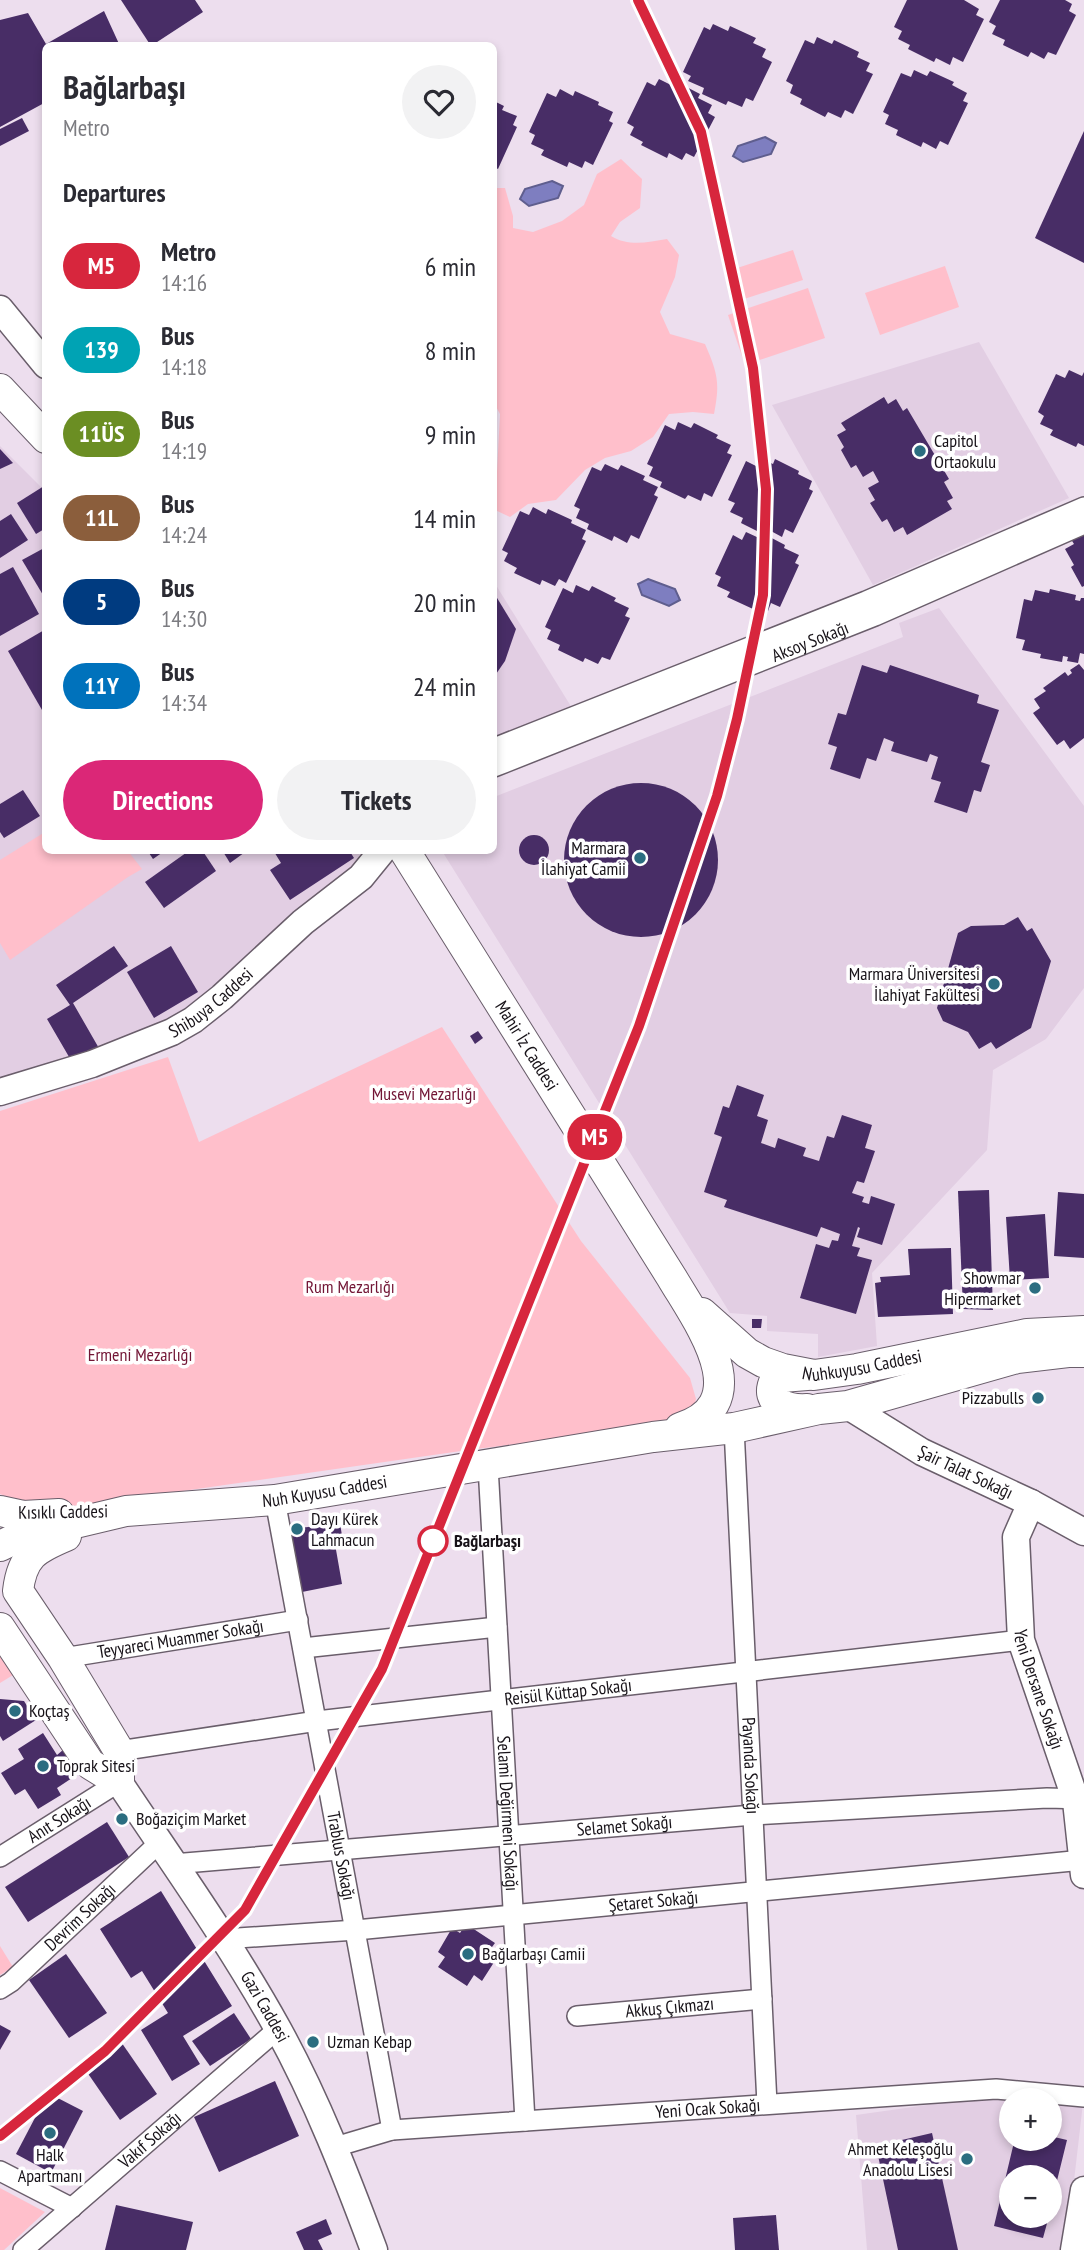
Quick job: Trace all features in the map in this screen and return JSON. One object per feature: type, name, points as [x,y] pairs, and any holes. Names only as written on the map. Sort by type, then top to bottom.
[{"type":"main road","points":[[0,389],[42,434]]},
{"type":"main road","name":"Mahir İz Caddesi","points":[[407,854],[673,1278]]},
{"type":"main road","points":[[653,1437],[702,1418],[710,1411],[718,1394],[716,1364],[710,1343],[673,1278]]},
{"type":"main road","name":"Nuhkuyusu Caddesi","points":[[673,1278],[710,1322],[747,1353],[783,1369],[814,1375],[857,1370],[1027,1334],[1084,1331]]},
{"type":"main road","name":"Nuhkuyusu Caddesi","points":[[653,1437],[734,1427],[819,1409],[848,1406],[1017,1357],[1084,1352]]},
{"type":"main road","points":[[814,1375],[782,1377],[775,1380],[771,1388],[773,1398],[781,1406],[791,1410],[819,1409]]},
{"type":"main road","name":"Nuh Kuyusu Caddesi","points":[[0,1546],[21,1536],[126,1511],[275,1500],[653,1437]]},
{"type":"main road","name":"Kısıklı Caddesi","points":[[0,1511],[23,1516],[126,1511]]},
{"type":"main road","points":[[119,1782],[119,1751],[63,1658],[18,1591],[20,1570],[37,1548],[126,1511]]},
{"type":"main road","points":[[0,1598],[119,1782]]},
{"type":"main road","points":[[0,1628],[90,1764],[119,1782]]},
{"type":"street","points":[[0,309],[42,360]]},
{"type":"street","name":"Aksoy Sokağı","points":[[497,747],[866,601],[1084,507]]},
{"type":"street","name":"Aksoy Sokağı","points":[[497,766],[875,616],[1084,524]]},
{"type":"street","name":"Shibuya Caddesi","points":[[0,1092],[92,1064],[172,1032],[193,1020],[303,922],[361,877],[380,854]]},
{"type":"street","name":"Şair Talat Sokağı","points":[[848,1406],[922,1452],[1031,1503],[1084,1532]]},
{"type":"street","name":"Payanda Sokağı","points":[[734,1427],[767,2105]]},
{"type":"street","name":"Selami Değirmeni Sokağı","points":[[488,1465],[525,2121]]},
{"type":"street","name":"Trablus Sokağı","points":[[275,1500],[392,2130]]},
{"type":"street","name":"Yeni Dersane Sokağı","points":[[1031,1503],[1016,1537],[1021,1640],[1080,1800],[1083,1867]]},
{"type":"street","name":"Teyyareci Muammer Sokağı","points":[[63,1658],[298,1620]]},
{"type":"street","points":[[303,1648],[497,1626]]},
{"type":"street","name":"Reisül Küttap Sokağı","points":[[119,1751],[317,1721],[1021,1640]]},
{"type":"street","name":"Gazi Caddesi","points":[[119,1782],[223,1939],[278,2029],[335,2147],[374,2250]]},
{"type":"street","name":"Anıt Sokağı","points":[[0,1857],[119,1782]]},
{"type":"street","name":"Selamet Sokağı","points":[[166,1853],[341,1849],[753,1815],[1047,1798],[1080,1800]]},
{"type":"street","name":"Devrim Sokağı","points":[[0,1989],[12,1982],[166,1853]]},
{"type":"street","name":"Şetaret Sokağı","points":[[223,1939],[356,1930],[756,1892],[1083,1867]]},
{"type":"street","name":"Akkuş Çıkmazı","points":[[577,2017],[762,1999]]},
{"type":"street","name":"Vakıf Sokağı","points":[[23,2250],[278,2029]]},
{"type":"street","name":"Yeni Ocak Sokağı","points":[[335,2147],[392,2130],[996,2089],[1084,2097]]},
{"type":"street","points":[[0,2171],[72,2208]]},
{"type":"street","points":[[1074,2250],[1084,2198]]},
{"type":"shaded area","name":"Capitol Ortaokulu","points":[[979,342],[1069,498],[873,585],[772,405]]},
{"type":"shaded area","points":[[0,446],[42,488],[42,854],[360,854],[359,860],[188,1014],[0,1086]]},
{"type":"shaded area","points":[[497,587],[572,708],[497,737]]},
{"type":"shaded area","points":[[939,608],[1084,806],[1084,988],[1046,1039],[993,1070],[987,1150],[872,1273],[877,1346],[818,1357],[818,1334],[767,1331],[767,1316],[730,1313],[444,854],[497,854],[497,796],[903,637],[899,623]]},
{"type":"shaded area","name":"Ahmet Keleşoğlu Anadolu Lisesi","points":[[999,2095],[999,2151],[1062,2151],[1062,2101],[1083,2103],[1066,2250],[867,2250],[856,2115]]},
{"type":"green space","points":[[621,159],[642,179],[640,208],[620,222],[611,236],[632,243],[667,239],[679,255],[675,277],[660,312],[670,334],[705,344],[717,379],[714,414],[669,414],[653,437],[631,451],[605,458],[585,470],[556,500],[528,504],[510,517],[497,511],[500,414],[497,408],[497,188],[505,188],[513,216],[513,228],[533,232],[562,221],[584,205],[597,174]]},
{"type":"green space","points":[[793,250],[803,280],[738,301],[728,271]]},
{"type":"green space","points":[[945,266],[959,307],[880,335],[865,293]]},
{"type":"green space","points":[[808,288],[825,338],[745,365],[728,315]]},
{"type":"green space","points":[[42,834],[42,854],[130,854],[142,869],[10,960],[0,943],[0,860]]},
{"type":"green space","points":[[442,1027],[581,1241],[690,1378],[696,1399],[692,1413],[664,1425],[92,1504],[36,1509],[0,1494],[0,1111],[168,1057],[199,1142]]},
{"type":"green space","points":[[0,1641],[18,1672],[0,1683]]},
{"type":"green space","points":[[0,1946],[13,1967],[0,1975]]},
{"type":"green space","points":[[0,2188],[45,2212],[4,2250],[0,2250]]},
{"type":"water","points":[[765,137],[776,143],[771,154],[743,162],[733,156],[738,146]]},
{"type":"water","points":[[552,181],[563,186],[558,198],[529,206],[520,199],[525,189]]},
{"type":"water","points":[[648,579],[675,589],[680,600],[669,606],[642,595],[638,584]]},
{"type":"building","points":[[121,0],[195,0],[203,12],[157,42],[148,42]]},
{"type":"building","points":[[907,0],[964,0],[979,9],[976,15],[984,19],[963,62],[953,57],[950,65],[936,58],[934,62],[908,49],[910,45],[898,39],[902,31],[894,27]]},
{"type":"building","points":[[1000,0],[1065,0],[1072,4],[1069,11],[1076,15],[1056,55],[1048,52],[1044,59],[1031,52],[1028,57],[1003,45],[1005,40],[992,34],[996,26],[989,22]]},
{"type":"building","points":[[104,11],[118,42],[50,42]]},
{"type":"building","points":[[28,13],[45,42],[42,42],[42,104],[0,127],[0,20]]},
{"type":"building","points":[[713,24],[728,31],[730,26],[756,38],[753,43],[766,49],[762,57],[772,62],[753,101],[746,98],[742,107],[728,101],[726,105],[702,94],[704,88],[688,81],[691,76],[683,72],[704,27],[710,30]]},
{"type":"building","points":[[817,37],[832,44],[834,40],[859,52],[857,57],[870,63],[866,71],[873,74],[853,114],[845,110],[841,118],[828,112],[825,117],[800,104],[802,99],[790,93],[793,85],[786,81],[805,40],[814,44]]},
{"type":"building","points":[[914,70],[927,76],[930,71],[954,82],[952,85],[967,93],[963,101],[968,103],[948,145],[940,141],[936,149],[923,142],[921,147],[896,135],[898,130],[885,124],[889,115],[883,112],[901,73],[911,77]]},
{"type":"building","points":[[659,79],[673,86],[675,81],[700,94],[698,98],[712,105],[708,113],[715,117],[694,157],[686,153],[682,160],[669,153],[667,158],[641,145],[643,142],[630,135],[634,127],[627,123],[647,82],[655,86]]},
{"type":"building","points":[[560,89],[573,96],[575,91],[613,112],[609,121],[613,123],[593,165],[585,161],[582,168],[569,162],[567,167],[541,155],[544,150],[531,144],[535,135],[529,132],[547,93],[556,97]]},
{"type":"building","points":[[497,102],[504,106],[502,110],[517,116],[513,125],[517,127],[498,169]]},
{"type":"building","points":[[22,118],[29,131],[0,146],[0,129]]},
{"type":"building","points":[[1084,131],[1084,263],[1035,238]]},
{"type":"building","points":[[1069,370],[1082,376],[1084,372],[1084,446],[1078,443],[1076,447],[1050,435],[1053,430],[1040,424],[1044,416],[1038,412],[1056,374],[1065,378]]},
{"type":"building","points":[[884,397],[888,404],[896,399],[903,411],[907,408],[949,479],[944,482],[953,498],[947,501],[952,509],[907,535],[903,527],[894,532],[887,519],[882,522],[870,503],[875,500],[868,488],[879,482],[873,471],[863,477],[856,465],[851,468],[841,450],[844,447],[837,435],[846,430],[841,423]]},
{"type":"building","points":[[678,422],[691,428],[694,423],[731,445],[727,453],[732,455],[712,497],[704,493],[701,501],[688,495],[685,499],[660,487],[662,482],[649,476],[653,467],[647,464],[665,425],[675,430]]},
{"type":"building","points":[[0,449],[13,463],[0,469]]},
{"type":"building","points":[[760,458],[773,464],[775,459],[799,471],[798,474],[812,481],[809,489],[813,491],[793,533],[785,529],[782,537],[769,530],[766,535],[799,555],[795,563],[799,565],[780,607],[771,603],[768,611],[755,605],[753,609],[727,597],[730,592],[717,586],[721,577],[715,574],[733,535],[742,540],[746,532],[759,538],[761,533],[741,523],[743,518],[730,512],[735,503],[728,500],[746,461],[756,466]]},
{"type":"building","points":[[605,464],[618,470],[621,465],[645,476],[643,480],[658,487],[654,495],[658,497],[639,539],[631,535],[627,543],[614,536],[612,541],[587,529],[589,524],[576,518],[580,509],[574,506],[592,467],[601,471]]},
{"type":"building","points":[[42,487],[42,530],[36,534],[17,503]]},
{"type":"building","points":[[533,507],[546,514],[548,509],[586,530],[582,539],[586,541],[566,583],[559,579],[555,586],[542,580],[540,585],[514,573],[517,568],[504,561],[508,553],[502,550],[520,511],[529,515]]},
{"type":"building","points":[[11,514],[28,540],[0,558],[0,521]]},
{"type":"building","points":[[1084,527],[1082,587],[1065,549],[1074,544],[1069,536]]},
{"type":"building","points":[[42,549],[42,593],[22,560]]},
{"type":"building","points":[[13,567],[39,614],[0,636],[0,574]]},
{"type":"building","points":[[576,585],[589,591],[592,586],[629,608],[625,616],[630,618],[610,660],[602,657],[598,664],[585,658],[583,662],[558,650],[560,645],[547,639],[551,630],[545,627],[563,588],[573,593]]},
{"type":"building","points":[[1050,589],[1076,595],[1075,600],[1084,598],[1084,654],[1080,653],[1078,663],[1067,661],[1068,657],[1063,656],[1062,662],[1040,658],[1041,654],[1022,650],[1025,640],[1016,638],[1024,599],[1032,601],[1035,590],[1049,593]]},
{"type":"building","points":[[497,598],[516,629],[505,661],[497,673]]},
{"type":"building","points":[[42,631],[42,710],[8,651]]},
{"type":"building","points":[[1079,664],[1084,670],[1084,738],[1070,749],[1064,740],[1057,745],[1033,713],[1040,708],[1034,699],[1046,691],[1043,688],[1065,672],[1068,676],[1072,673],[1070,670]]},
{"type":"building","points":[[862,665],[887,673],[890,665],[979,695],[977,703],[999,710],[981,762],[990,765],[981,792],[974,790],[967,813],[934,802],[941,782],[931,779],[938,757],[930,754],[927,762],[891,751],[894,742],[884,738],[876,761],[867,758],[860,779],[830,769],[837,747],[828,744],[838,713],[846,715]]},
{"type":"building","name":"Marmara İlahiyat Camii","points":[[641,783],[670,789],[695,806],[712,831],[718,860],[712,889],[695,914],[670,931],[641,937],[612,931],[587,914],[570,889],[564,860],[570,831],[587,806],[612,789]]},
{"type":"building","points":[[23,790],[40,816],[4,838],[0,832],[0,804]]},
{"type":"building","points":[[534,835],[545,839],[549,850],[545,861],[534,865],[523,861],[519,850],[523,839]]},
{"type":"building","points":[[184,854],[205,854],[216,871],[164,908],[145,882]]},
{"type":"building","points":[[224,854],[242,854],[230,863]]},
{"type":"building","points":[[275,854],[352,854],[354,858],[290,900],[270,870],[281,863]]},
{"type":"building","name":"Marmara Üniversitesi İlahiyat Fakültesi","points":[[1018,917],[1027,931],[1032,928],[1051,961],[1031,1028],[996,1049],[991,1042],[979,1049],[968,1032],[943,1021],[937,1008],[958,933],[971,926],[1004,925]]},
{"type":"building","points":[[114,946],[128,966],[73,1003],[100,1050],[72,1062],[47,1019],[70,1005],[56,985]]},
{"type":"building","points":[[171,946],[198,992],[154,1018],[127,972]]},
{"type":"building","points":[[478,1031],[483,1038],[475,1044],[470,1036]]},
{"type":"building","points":[[737,1085],[764,1095],[757,1116],[768,1120],[761,1143],[775,1148],[778,1138],[806,1148],[803,1156],[819,1161],[827,1136],[834,1138],[842,1115],[872,1125],[865,1148],[875,1151],[864,1183],[857,1181],[852,1193],[864,1197],[862,1202],[869,1204],[871,1196],[895,1204],[882,1245],[857,1237],[858,1227],[852,1246],[860,1248],[857,1256],[872,1260],[856,1314],[800,1298],[816,1244],[829,1248],[832,1240],[838,1241],[840,1234],[821,1227],[817,1237],[724,1207],[727,1200],[704,1192],[722,1137],[714,1134],[723,1106],[729,1108]]},
{"type":"building","points":[[989,1190],[993,1310],[963,1309],[958,1191]]},
{"type":"building","points":[[1058,1192],[1084,1194],[1084,1258],[1054,1256]]},
{"type":"building","points":[[1045,1214],[1049,1278],[1010,1280],[1006,1217]]},
{"type":"building","points":[[951,1248],[953,1314],[878,1317],[875,1283],[881,1282],[880,1277],[910,1275],[908,1249]]},
{"type":"building","points":[[752,1319],[762,1319],[761,1328],[752,1328]]},
{"type":"building","points":[[340,1523],[343,1542],[335,1544],[342,1584],[297,1593],[284,1530]]},
{"type":"building","name":"Koçtaş","points":[[0,1699],[24,1701],[36,1720],[3,1741],[0,1736]]},
{"type":"building","name":"Toprak Sitesi","points":[[43,1733],[57,1755],[63,1750],[78,1774],[57,1788],[61,1795],[38,1809],[25,1789],[15,1795],[1,1773],[24,1759],[18,1749]]},
{"type":"building","points":[[107,1822],[129,1857],[28,1922],[5,1887]]},
{"type":"building","points":[[161,1891],[232,2006],[183,2036],[200,2064],[172,2081],[141,2030],[168,2013],[142,1971],[131,1978],[100,1929]]},
{"type":"building","name":"Bağlarbaşı Camii","points":[[466,1924],[495,1943],[489,1951],[498,1956],[482,1981],[474,1975],[467,1986],[438,1967],[445,1957],[438,1952],[452,1928],[460,1933]]},
{"type":"building","points":[[66,1954],[107,2013],[69,2038],[29,1980]]},
{"type":"building","points":[[234,2013],[251,2039],[210,2066],[192,2041]]},
{"type":"building","points":[[0,2025],[11,2031],[0,2050]]},
{"type":"building","points":[[117,2036],[157,2094],[120,2120],[80,2062]]},
{"type":"building","points":[[275,2081],[299,2136],[219,2172],[194,2117]]},
{"type":"building","name":"Halk Apartmanı","points":[[48,2093],[83,2111],[51,2173],[16,2154]]},
{"type":"building","points":[[932,2133],[958,2250],[898,2250],[876,2146]]},
{"type":"building","points":[[1062,2139],[1067,2140],[1061,2165],[1009,2165],[1012,2151],[1062,2151]]},
{"type":"building","points":[[116,2205],[193,2222],[186,2250],[105,2250]]},
{"type":"building","points":[[999,2205],[999,2227],[994,2226]]},
{"type":"building","points":[[776,2215],[779,2250],[735,2250],[733,2218]]},
{"type":"building","points":[[326,2219],[332,2234],[318,2240],[323,2250],[304,2250],[296,2232]]},
{"type":"building","points":[[1002,2228],[1046,2228],[1043,2238]]},
{"type":"metro line","name":"M5","points":[[0,2136],[105,2051],[245,1910],[382,1669],[639,1026],[717,796],[737,719],[763,595],[766,489],[753,368],[701,132],[638,0]]},
{"type":"place","name":"Capitol Ortaokulu","points":[[920,451]]},
{"type":"place","name":"Marmara İlahiyat Camii","points":[[640,858]]},
{"type":"place","name":"Marmara Üniversitesi İlahiyat Fakültesi","points":[[994,984]]},
{"type":"place","name":"Showmar Hipermarket","points":[[1035,1288]]},
{"type":"place","name":"Pizzabulls","points":[[1038,1398]]},
{"type":"place","name":"Dayı Kürek Lahmacun","points":[[297,1529]]},
{"type":"place","name":"Bağlarbaşı","points":[[433,1541]]},
{"type":"place","name":"Koçtaş","points":[[15,1711]]},
{"type":"place","name":"Toprak Sitesi","points":[[43,1766]]},
{"type":"place","name":"Boğaziçim Market","points":[[122,1819]]},
{"type":"place","name":"Bağlarbaşı Camii","points":[[468,1954]]},
{"type":"place","name":"Uzman Kebap","points":[[313,2042]]},
{"type":"place","name":"Halk Apartmanı","points":[[50,2133]]},
{"type":"place","name":"Ahmet Keleşoğlu Anadolu Lisesi","points":[[967,2159]]},
{"type":"park label","name":"Musevi Mezarlığı","points":[[424,1094]]},
{"type":"park label","name":"Rum Mezarlığı","points":[[350,1287]]},
{"type":"park label","name":"Ermeni Mezarlığı","points":[[140,1355]]}]
